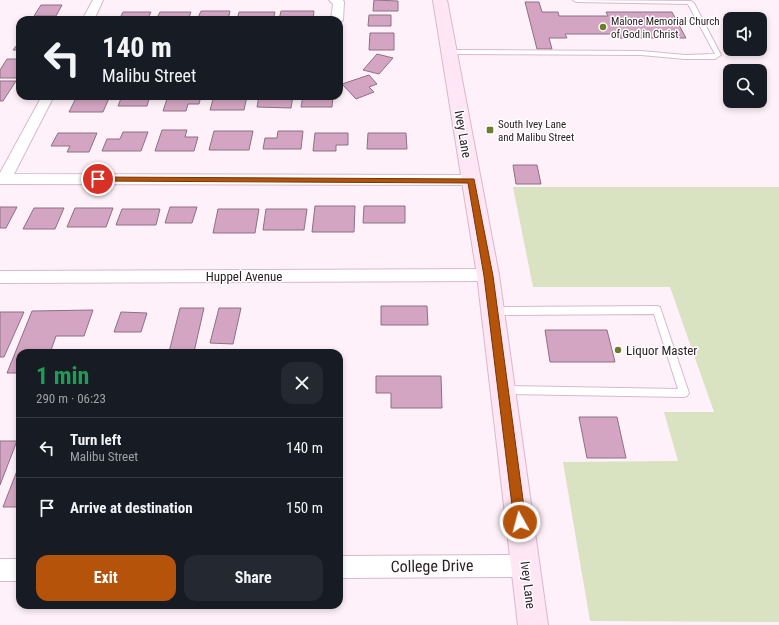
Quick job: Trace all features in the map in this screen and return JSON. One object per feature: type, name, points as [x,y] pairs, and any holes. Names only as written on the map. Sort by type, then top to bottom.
[{"type":"street","points":[[90,16],[98,0]]},
{"type":"street","points":[[334,0],[339,2],[337,16]]},
{"type":"street","name":"Ivey Lane","points":[[440,0],[488,276],[533,625]]},
{"type":"street","points":[[46,100],[2,179],[471,180]]},
{"type":"street","name":"Huppel Avenue","points":[[0,277],[488,276]]},
{"type":"street","name":"College Drive","points":[[343,567],[526,566]]},
{"type":"street","points":[[0,570],[16,570]]},
{"type":"lane","points":[[448,52],[641,53],[685,57],[715,57],[718,55],[691,3],[689,2],[576,0]]},
{"type":"lane","points":[[493,311],[657,310],[684,393],[503,390]]},
{"type":"green space","points":[[513,187],[779,187],[779,622],[590,621],[563,462],[678,461],[664,412],[714,412],[670,287],[533,287]]},
{"type":"building","points":[[374,0],[398,1],[398,11],[373,11]]},
{"type":"building","points":[[525,2],[539,2],[542,12],[558,12],[559,16],[608,16],[606,12],[672,12],[686,38],[617,38],[615,34],[565,34],[567,38],[549,38],[552,49],[537,49]]},
{"type":"building","points":[[41,5],[62,5],[56,16],[34,16]]},
{"type":"building","points":[[201,11],[230,11],[229,16],[199,16]]},
{"type":"building","points":[[281,11],[314,11],[313,16],[280,16]]},
{"type":"building","points":[[123,12],[151,12],[149,16],[121,16]]},
{"type":"building","points":[[160,12],[191,12],[190,16],[158,16]]},
{"type":"building","points":[[239,12],[275,12],[274,16],[238,16]]},
{"type":"building","points":[[369,15],[391,15],[391,26],[368,26]]},
{"type":"building","points":[[370,33],[394,33],[394,50],[369,50]]},
{"type":"building","points":[[377,54],[393,58],[379,74],[363,70]]},
{"type":"building","points":[[7,59],[16,59],[16,78],[0,78],[0,70]]},
{"type":"building","points":[[369,75],[377,84],[369,87],[374,92],[356,99],[343,84]]},
{"type":"building","points":[[0,81],[16,81],[3,101],[0,101]]},
{"type":"building","points":[[75,100],[108,100],[103,112],[69,112]]},
{"type":"building","points":[[120,100],[149,100],[147,106],[118,106]]},
{"type":"building","points":[[167,100],[200,100],[199,104],[188,104],[186,111],[163,111]]},
{"type":"building","points":[[213,100],[246,100],[244,110],[210,110]]},
{"type":"building","points":[[258,100],[292,100],[291,108],[257,107]]},
{"type":"building","points":[[302,100],[333,100],[332,107],[301,107]]},
{"type":"building","points":[[162,130],[187,130],[185,137],[198,137],[194,151],[155,151]]},
{"type":"building","points":[[214,131],[253,131],[249,150],[209,150]]},
{"type":"building","points":[[278,131],[303,131],[301,149],[263,149],[265,138],[277,138]]},
{"type":"building","points":[[123,132],[148,132],[141,151],[102,151],[107,139],[120,139]]},
{"type":"building","points":[[58,133],[97,133],[89,152],[67,152],[70,146],[51,146]]},
{"type":"building","points":[[315,133],[348,133],[348,145],[336,145],[336,151],[313,151]]},
{"type":"building","points":[[368,133],[406,133],[407,149],[367,149]]},
{"type":"building","points":[[513,165],[537,165],[541,184],[516,184]]},
{"type":"building","points":[[315,206],[355,206],[354,232],[312,232]]},
{"type":"building","points":[[364,206],[405,206],[405,223],[363,223]]},
{"type":"building","points":[[0,207],[17,207],[6,228],[0,228]]},
{"type":"building","points":[[170,207],[197,207],[192,223],[165,223]]},
{"type":"building","points":[[34,208],[64,208],[55,229],[23,229]]},
{"type":"building","points":[[75,208],[113,208],[106,227],[67,227]]},
{"type":"building","points":[[122,209],[160,209],[156,225],[116,225]]},
{"type":"building","points":[[218,209],[259,209],[255,233],[213,233]]},
{"type":"building","points":[[266,209],[307,209],[304,230],[263,230]]},
{"type":"building","points":[[381,306],[427,306],[428,325],[381,325]]},
{"type":"building","points":[[180,308],[204,308],[195,349],[170,349]]},
{"type":"building","points":[[219,308],[241,308],[233,344],[210,343]]},
{"type":"building","points":[[93,310],[84,336],[56,336],[51,349],[17,349],[32,311]]},
{"type":"building","points":[[0,312],[24,312],[4,357],[0,357]]},
{"type":"building","points":[[121,312],[147,313],[141,332],[114,332]]},
{"type":"building","points":[[545,330],[607,330],[615,362],[550,362]]},
{"type":"building","points":[[16,351],[16,373],[7,373]]},
{"type":"building","points":[[376,376],[441,376],[442,408],[391,408],[391,393],[376,393]]},
{"type":"building","points":[[579,417],[617,417],[626,458],[587,458]]},
{"type":"building","points":[[0,441],[16,441],[16,444],[0,485]]},
{"type":"building","points":[[16,473],[16,507],[3,507]]},
{"type":"place","name":"Malone Memorial Church of God in Christ","points":[[603,27]]},
{"type":"place","name":"South Ivey Lane and Malibu Street","points":[[490,130]]},
{"type":"place","name":"Liquor Master","points":[[618,350]]},
{"type":"route","points":[[98,179],[471,180],[488,276],[520,522]]}]
